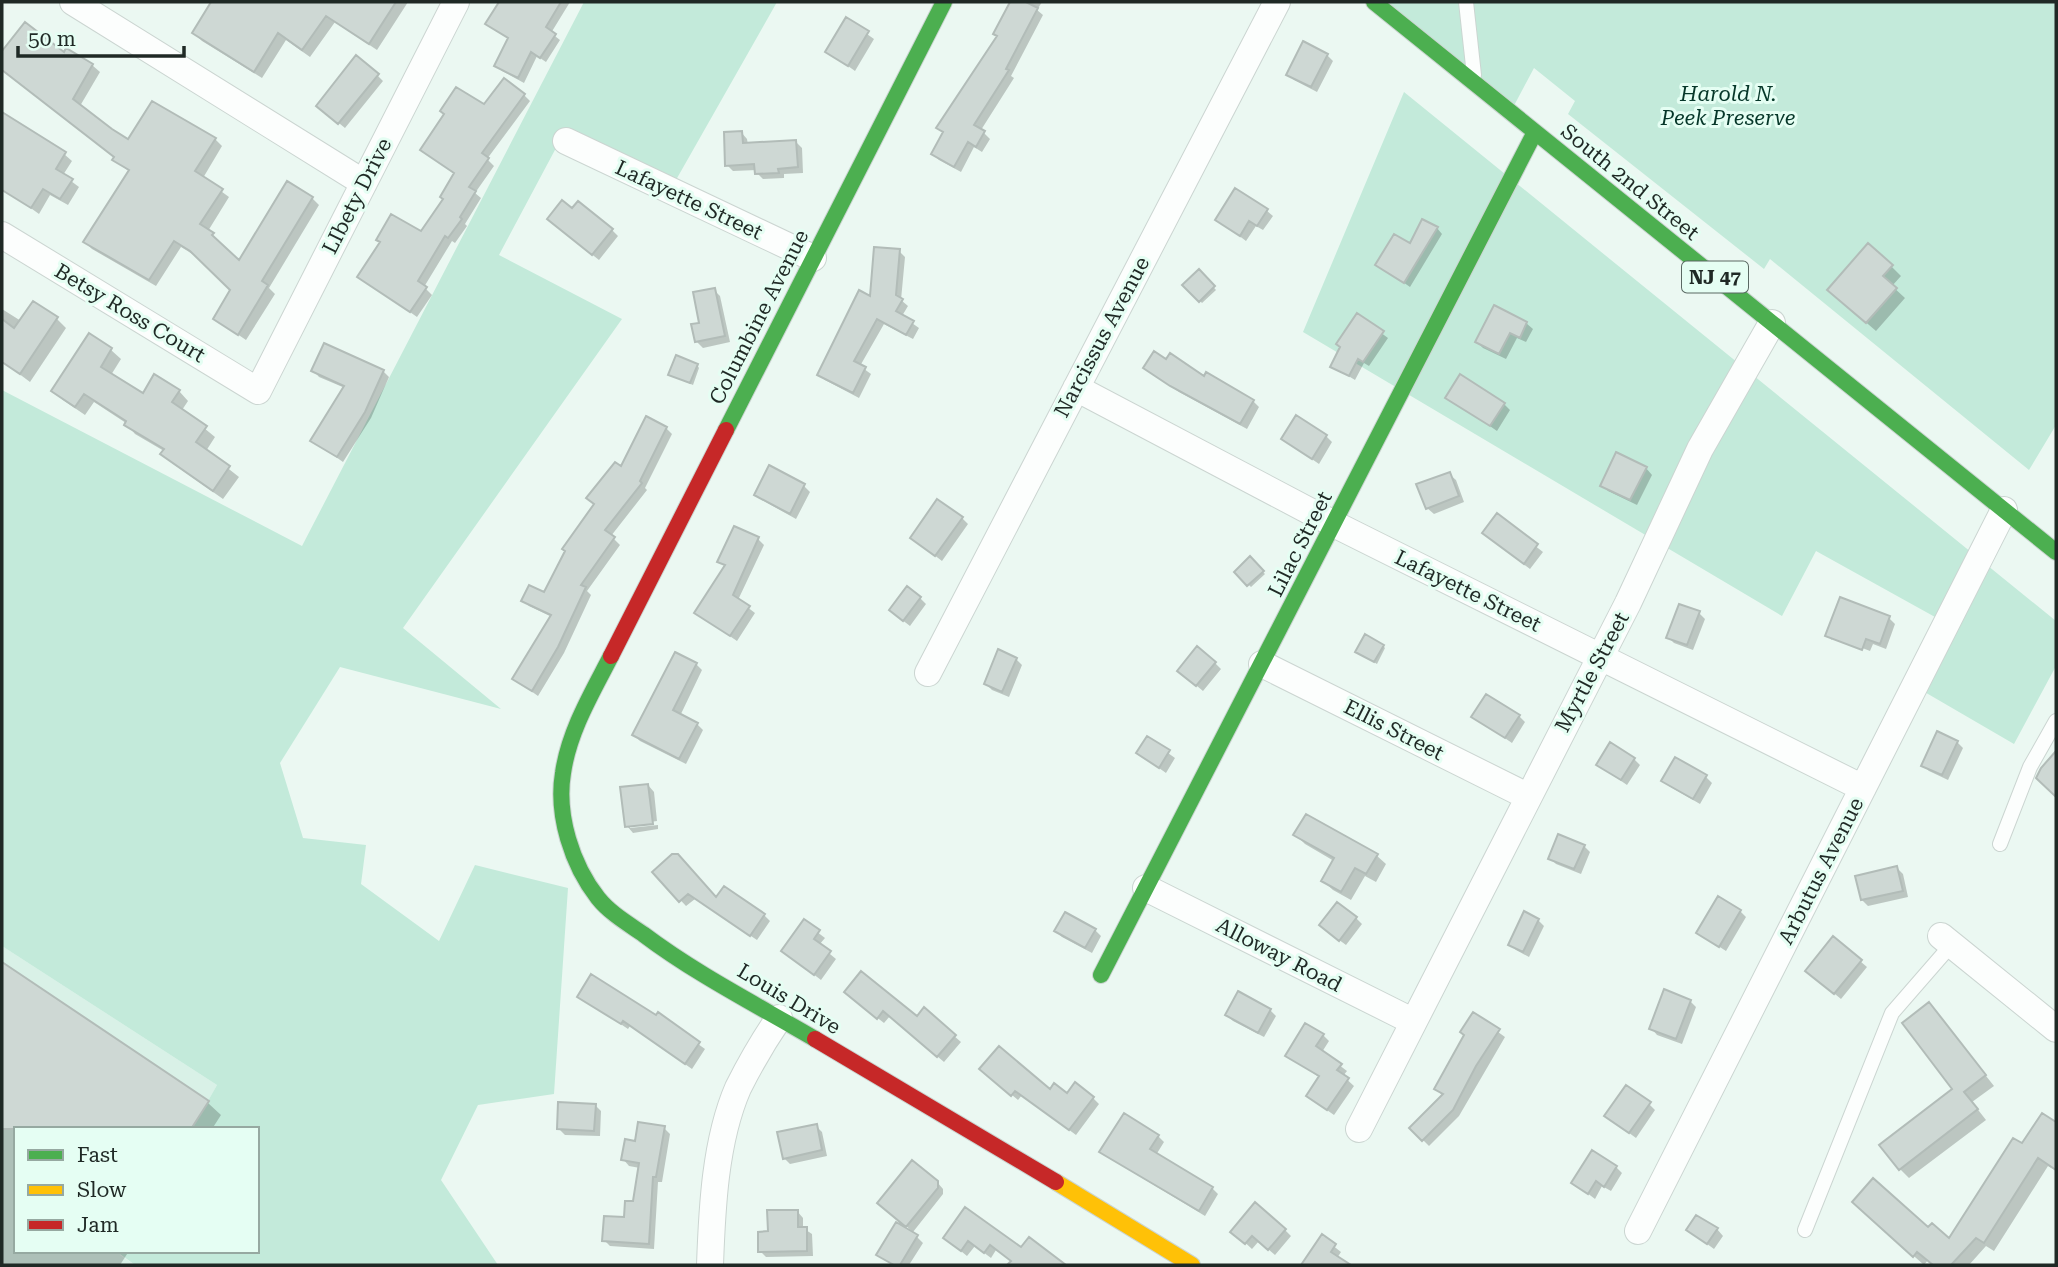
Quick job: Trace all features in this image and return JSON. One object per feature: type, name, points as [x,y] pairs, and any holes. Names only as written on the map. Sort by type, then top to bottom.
[{"type":"street","points":[[73,2],[364,183]]},
{"type":"street","name":"LIbety Drive","points":[[258,391],[456,2]]},
{"type":"street","name":"Columbine Avenue","points":[[613,651],[943,2]]},
{"type":"street","name":"Narcissus Avenue","points":[[928,673],[1277,2]]},
{"type":"street","name":"South 2nd Street","points":[[1374,2],[2056,552]]},
{"type":"street","name":"Lilac Street","points":[[1101,975],[1535,132]]},
{"type":"street","name":"Lafayette Street","points":[[566,141],[813,258]]},
{"type":"street","name":"Betsy Ross Court","points":[[2,235],[258,391]]},
{"type":"street","name":"Myrtle Street","points":[[1359,1129],[1600,657],[1700,449],[1772,323]]},
{"type":"street","name":"Lafayette Street","points":[[1076,388],[1334,524],[1863,788]]},
{"type":"street","name":"Arbutus Avenue","points":[[1638,1231],[2004,510]]},
{"type":"street","name":"Louis Drive","points":[[613,651],[566,751],[561,792],[567,829],[578,864],[606,908],[656,945],[1192,1265]]},
{"type":"street","name":"Ellis Street","points":[[1262,664],[1527,796]]},
{"type":"street","name":"Alloway Road","points":[[1146,888],[1412,1021]]},
{"type":"street","points":[[1946,940],[2056,1029]]},
{"type":"street","points":[[710,1265],[712,1203],[724,1134],[737,1090],[779,1017]]},
{"type":"lane","points":[[1466,2],[1475,84]]},
{"type":"lane","points":[[2000,844],[2030,766],[2056,721]]},
{"type":"lane","points":[[1805,1230],[1892,1013],[1946,940]]},
{"type":"shaded area","points":[[2,946],[217,1085],[193,1127],[14,1127],[14,1253],[121,1253],[120,1255],[135,1265],[2,1265]]},
{"type":"green space","points":[[584,2],[777,2],[672,187],[564,133],[499,255],[622,319],[403,628],[501,709],[340,667],[280,763],[303,838],[366,845],[361,884],[439,941],[475,865],[568,888],[554,1094],[478,1105],[441,1180],[498,1265],[135,1265],[121,1253],[259,1253],[259,1127],[193,1127],[217,1085],[2,946],[2,390],[302,546]]},
{"type":"green space","name":"Harold N. Peek Preserve","points":[[1372,2],[2056,2],[2056,425],[2029,470],[1770,259],[1764,269],[1568,114],[1575,101],[1534,68],[1509,115]]},
{"type":"green space","points":[[1404,92],[2056,621],[2056,666],[2014,744],[1916,687],[1944,622],[1816,551],[1782,616],[1303,332]]},
{"type":"building","points":[[211,2],[396,2],[369,44],[326,16],[302,50],[278,33],[254,72],[192,33]]},
{"type":"building","points":[[499,2],[561,2],[546,27],[556,34],[540,58],[531,52],[518,78],[494,66],[508,38],[485,24]]},
{"type":"building","points":[[1010,2],[1026,2],[1038,8],[1006,69],[1009,70],[974,125],[985,131],[976,147],[968,142],[954,167],[931,154],[943,132],[936,128],[997,36],[993,34]]},
{"type":"building","points":[[846,17],[869,31],[848,66],[825,52]]},
{"type":"building","points":[[25,22],[64,52],[66,48],[93,64],[73,99],[128,139],[152,101],[216,138],[195,171],[223,189],[200,224],[214,233],[212,235],[239,260],[287,181],[313,197],[262,281],[268,285],[238,335],[213,319],[230,290],[190,251],[174,241],[149,280],[83,242],[129,170],[112,160],[114,157],[2,70],[2,51]]},
{"type":"building","points":[[1303,41],[1328,54],[1311,87],[1286,75]]},
{"type":"building","points":[[356,55],[379,74],[338,124],[316,106]]},
{"type":"building","points":[[504,78],[525,94],[482,153],[489,158],[469,187],[476,191],[460,217],[462,219],[448,238],[445,236],[418,281],[427,287],[410,312],[357,277],[380,242],[376,240],[391,214],[421,231],[443,199],[440,197],[454,173],[420,150],[444,114],[440,111],[456,87],[484,104]]},
{"type":"building","points":[[2,112],[66,152],[56,169],[73,179],[60,199],[43,189],[31,208],[2,190]]},
{"type":"building","points":[[742,131],[743,143],[796,140],[798,167],[778,169],[779,173],[755,174],[754,164],[725,166],[724,132]]},
{"type":"building","points":[[1235,188],[1268,209],[1257,226],[1249,221],[1240,236],[1215,220]]},
{"type":"building","points":[[562,200],[572,208],[578,201],[613,229],[592,255],[547,219]]},
{"type":"building","points":[[1422,219],[1438,227],[1404,283],[1375,265],[1394,234],[1410,243]]},
{"type":"building","points":[[1868,243],[1893,265],[1883,276],[1897,288],[1866,323],[1827,290]]},
{"type":"building","points":[[874,247],[900,249],[896,295],[903,299],[896,311],[914,321],[906,335],[877,319],[854,361],[866,367],[853,393],[817,375],[859,290],[870,296]]},
{"type":"building","points":[[1199,269],[1215,286],[1199,302],[1182,285]]},
{"type":"building","points":[[715,288],[725,336],[695,342],[691,324],[699,323],[693,292]]},
{"type":"building","points":[[33,301],[58,317],[20,374],[2,362],[2,319],[14,328]]},
{"type":"building","points":[[1494,305],[1527,322],[1520,338],[1510,333],[1499,354],[1475,342]]},
{"type":"building","points":[[1357,313],[1384,331],[1363,362],[1358,359],[1349,376],[1330,367],[1340,347],[1336,344]]},
{"type":"building","points":[[89,333],[112,348],[101,367],[143,393],[154,374],[180,390],[172,402],[207,426],[196,442],[230,466],[213,491],[160,454],[164,449],[124,425],[126,421],[84,394],[75,407],[51,391]]},
{"type":"building","points":[[324,343],[384,370],[365,412],[337,457],[310,441],[344,386],[311,371]]},
{"type":"building","points":[[1154,351],[1166,359],[1170,353],[1204,376],[1206,372],[1254,400],[1240,424],[1143,368]]},
{"type":"building","points":[[676,355],[698,364],[690,383],[668,375]]},
{"type":"building","points":[[1460,374],[1505,403],[1490,426],[1445,398]]},
{"type":"building","points":[[1296,415],[1327,435],[1312,459],[1281,439]]},
{"type":"building","points":[[646,416],[667,427],[640,481],[642,483],[605,530],[615,537],[581,585],[586,587],[558,647],[532,691],[512,679],[551,615],[521,601],[529,585],[544,592],[565,551],[562,549],[594,504],[586,498],[615,462],[621,466]]},
{"type":"building","points":[[1616,452],[1647,467],[1630,500],[1600,486]]},
{"type":"building","points":[[769,465],[805,484],[790,514],[754,495]]},
{"type":"building","points":[[1450,472],[1459,496],[1426,509],[1416,484]]},
{"type":"building","points":[[937,499],[963,517],[935,556],[910,538]]},
{"type":"building","points":[[1497,513],[1538,544],[1524,564],[1482,533]]},
{"type":"building","points":[[734,526],[759,537],[733,595],[750,606],[730,636],[694,613],[725,565],[717,562]]},
{"type":"building","points":[[1250,556],[1264,571],[1247,586],[1234,572]]},
{"type":"building","points":[[907,586],[921,597],[903,621],[889,610]]},
{"type":"building","points":[[1840,597],[1890,616],[1880,644],[1866,639],[1862,650],[1825,636]]},
{"type":"building","points":[[1679,604],[1700,611],[1687,645],[1666,638]]},
{"type":"building","points":[[1365,634],[1384,645],[1374,662],[1355,652]]},
{"type":"building","points":[[1197,646],[1216,662],[1196,686],[1177,671]]},
{"type":"building","points":[[998,649],[1017,658],[1002,692],[984,684]]},
{"type":"building","points":[[675,652],[697,663],[673,710],[698,723],[679,759],[632,735]]},
{"type":"building","points":[[1486,694],[1520,715],[1505,738],[1471,717]]},
{"type":"building","points":[[1937,731],[1958,741],[1942,775],[1921,766]]},
{"type":"building","points":[[1147,736],[1170,750],[1159,768],[1136,753]]},
{"type":"building","points":[[1610,742],[1635,758],[1621,780],[1596,765]]},
{"type":"building","points":[[2056,751],[2056,797],[2036,778]]},
{"type":"building","points":[[1675,757],[1707,775],[1693,799],[1661,781]]},
{"type":"building","points":[[648,784],[653,824],[625,827],[620,787]]},
{"type":"building","points":[[1306,814],[1378,854],[1366,874],[1355,868],[1341,892],[1321,881],[1334,858],[1293,835]]},
{"type":"building","points":[[1558,834],[1585,845],[1574,869],[1548,859]]},
{"type":"building","points":[[672,854],[678,854],[716,897],[724,886],[765,914],[750,936],[688,894],[679,902],[652,872]]},
{"type":"building","points":[[1897,866],[1903,891],[1861,900],[1855,876]]},
{"type":"building","points":[[1718,896],[1741,910],[1719,947],[1696,933]]},
{"type":"building","points":[[1337,902],[1357,917],[1339,941],[1319,925]]},
{"type":"building","points":[[1524,911],[1539,919],[1523,952],[1508,945]]},
{"type":"building","points":[[1065,912],[1096,929],[1085,948],[1054,931]]},
{"type":"building","points":[[804,919],[820,930],[814,939],[831,951],[814,975],[781,951]]},
{"type":"building","points":[[1833,936],[1862,960],[1834,994],[1805,971]]},
{"type":"building","points":[[2,962],[209,1101],[192,1127],[2,1129]]},
{"type":"building","points":[[861,971],[917,1016],[924,1007],[956,1035],[937,1057],[883,1011],[877,1019],[844,992]]},
{"type":"building","points":[[591,974],[656,1015],[658,1012],[700,1042],[685,1064],[623,1021],[621,1024],[577,997]]},
{"type":"building","points":[[1664,989],[1691,1000],[1676,1039],[1649,1029]]},
{"type":"building","points":[[1238,991],[1271,1009],[1258,1033],[1225,1015]]},
{"type":"building","points":[[1929,1002],[1986,1075],[1964,1092],[1978,1109],[1899,1170],[1879,1145],[1952,1089],[1902,1023]]},
{"type":"building","points":[[1473,1012],[1500,1029],[1476,1066],[1453,1110],[1422,1141],[1409,1128],[1443,1094],[1434,1089],[1464,1035],[1460,1032]]},
{"type":"building","points":[[1305,1023],[1324,1034],[1316,1046],[1342,1064],[1337,1070],[1349,1078],[1327,1110],[1306,1096],[1319,1076],[1285,1056]]},
{"type":"building","points":[[999,1046],[1050,1089],[1054,1083],[1067,1093],[1075,1082],[1094,1097],[1069,1130],[1015,1091],[1011,1096],[979,1069]]},
{"type":"building","points":[[1626,1085],[1651,1102],[1629,1133],[1604,1116]]},
{"type":"building","points":[[558,1102],[596,1104],[594,1131],[557,1129]]},
{"type":"building","points":[[1124,1113],[1159,1135],[1150,1149],[1213,1187],[1199,1211],[1099,1152]]},
{"type":"building","points":[[2042,1113],[2056,1122],[2056,1170],[2038,1158],[1984,1243],[1976,1238],[1951,1265],[1933,1265],[1917,1252],[1913,1257],[1852,1202],[1873,1178],[1928,1227],[1932,1223],[1949,1238],[2013,1138],[2022,1143]]},
{"type":"building","points":[[638,1122],[665,1126],[656,1177],[653,1177],[649,1244],[602,1241],[604,1216],[624,1217],[625,1201],[633,1201],[639,1163],[621,1160],[625,1139],[635,1141]]},
{"type":"building","points":[[817,1124],[822,1150],[783,1159],[777,1132]]},
{"type":"building","points":[[1592,1150],[1617,1166],[1604,1187],[1596,1181],[1588,1194],[1571,1183]]},
{"type":"building","points":[[912,1160],[938,1181],[938,1188],[906,1227],[877,1203]]},
{"type":"building","points":[[1255,1202],[1286,1229],[1268,1250],[1252,1236],[1245,1244],[1230,1232]]},
{"type":"building","points":[[965,1207],[1021,1247],[1029,1237],[1066,1265],[1007,1265],[1011,1261],[990,1245],[984,1253],[968,1241],[961,1251],[943,1238]]},
{"type":"building","points":[[767,1210],[798,1210],[798,1227],[807,1227],[807,1251],[758,1252],[758,1232],[768,1231]]},
{"type":"building","points":[[1696,1215],[1718,1228],[1707,1244],[1686,1230]]},
{"type":"building","points":[[896,1222],[918,1235],[900,1265],[894,1265],[876,1255]]},
{"type":"building","points":[[1322,1234],[1336,1244],[1331,1252],[1351,1265],[1301,1265]]},
{"type":"traffic: fast","points":[[726,430],[944,2]]},
{"type":"traffic: fast","points":[[1374,2],[2056,552]]},
{"type":"traffic: fast","points":[[1101,975],[1535,132]]},
{"type":"traffic: fast","points":[[611,656],[576,727],[563,773],[561,789],[564,822],[581,870],[598,898],[608,908],[663,949],[815,1039]]},
{"type":"traffic: slow","points":[[1056,1182],[1192,1265]]},
{"type":"traffic: jam","points":[[611,656],[726,430]]},
{"type":"traffic: jam","points":[[815,1039],[1056,1182]]}]
